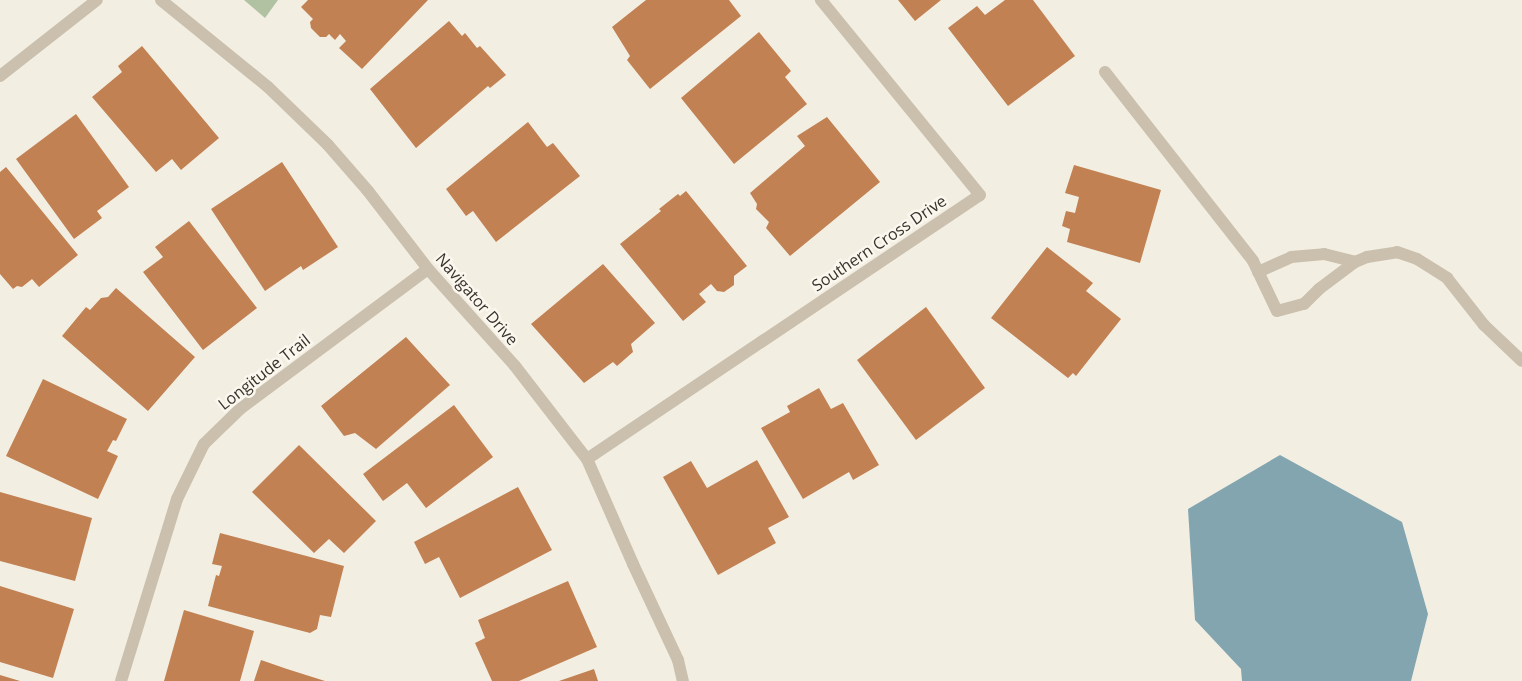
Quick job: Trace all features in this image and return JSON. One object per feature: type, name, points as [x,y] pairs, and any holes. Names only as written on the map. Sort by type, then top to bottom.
[{"type":"street","points":[[0,76],[98,0]]},
{"type":"street","name":"Navigator Drive","points":[[161,0],[268,87],[328,145],[428,268],[515,366],[587,458],[633,564],[678,660],[683,681]]},
{"type":"street","name":"Southern Cross Drive","points":[[587,458],[980,195],[821,0]]},
{"type":"street","points":[[1106,72],[1253,261],[1277,311],[1304,304],[1319,289],[1355,262],[1367,257],[1396,252],[1417,259],[1447,278],[1484,325],[1522,361]]},
{"type":"street","points":[[1258,272],[1291,258],[1324,254],[1355,262]]},
{"type":"street","name":"Longitude Trail","points":[[122,681],[177,499],[204,444],[240,408],[428,268]]},
{"type":"green space","points":[[244,0],[278,0],[265,18]]},
{"type":"water","points":[[1280,455],[1402,522],[1428,614],[1411,681],[1242,681],[1241,669],[1195,620],[1188,509]]},
{"type":"building","points":[[308,0],[428,0],[362,69],[339,48],[346,41],[340,34],[335,40],[329,34],[326,37],[320,37],[311,28],[310,22],[313,19],[301,7]]},
{"type":"building","points":[[646,0],[729,0],[741,16],[650,89],[627,60],[630,56],[612,27]]},
{"type":"building","points":[[898,0],[941,0],[915,21]]},
{"type":"building","points":[[1005,0],[1033,0],[1075,56],[1008,106],[948,28],[977,6],[985,15]]},
{"type":"building","points":[[449,21],[462,36],[465,33],[477,48],[480,46],[506,75],[490,88],[488,86],[416,148],[370,89]]},
{"type":"building","points":[[759,32],[791,71],[785,77],[807,104],[734,164],[681,98]]},
{"type":"building","points":[[142,46],[219,138],[181,170],[172,159],[156,172],[92,97],[122,72],[118,66]]},
{"type":"building","points":[[76,114],[129,187],[97,211],[102,218],[74,239],[16,159]]},
{"type":"building","points":[[827,117],[880,182],[790,256],[766,228],[769,222],[756,209],[757,204],[750,193],[805,146],[797,136]]},
{"type":"building","points":[[528,122],[547,147],[553,143],[580,176],[496,242],[473,211],[466,216],[446,189]]},
{"type":"building","points":[[282,162],[338,247],[303,270],[301,266],[265,291],[211,209]]},
{"type":"building","points":[[1074,165],[1161,190],[1140,263],[1067,242],[1070,229],[1062,226],[1066,211],[1075,213],[1079,197],[1065,193]]},
{"type":"building","points":[[6,167],[78,255],[39,287],[32,279],[22,287],[17,286],[13,289],[0,274],[0,172]]},
{"type":"building","points":[[686,191],[747,266],[734,276],[734,285],[724,292],[717,291],[711,284],[699,294],[706,302],[683,321],[620,244],[661,211],[659,209],[678,194],[680,196]]},
{"type":"building","points":[[189,221],[257,308],[203,350],[143,272],[163,257],[155,247]]},
{"type":"building","points":[[1047,247],[1093,283],[1086,291],[1121,319],[1076,376],[1073,373],[1068,378],[991,318]]},
{"type":"building","points":[[603,264],[655,323],[631,344],[633,352],[617,366],[613,362],[584,383],[531,324]]},
{"type":"building","points":[[116,288],[195,357],[148,411],[62,336],[86,307],[90,310],[101,298],[108,297]]},
{"type":"building","points":[[926,307],[985,388],[916,440],[857,360]]},
{"type":"building","points":[[406,337],[450,385],[376,449],[355,433],[344,436],[321,406]]},
{"type":"building","points":[[43,379],[127,419],[116,441],[113,440],[107,451],[118,456],[98,499],[6,456]]},
{"type":"building","points":[[819,388],[831,409],[843,403],[879,465],[853,480],[849,472],[803,499],[761,428],[790,412],[787,406]]},
{"type":"building","points":[[454,405],[493,457],[426,508],[407,483],[383,501],[363,474]]},
{"type":"building","points":[[299,445],[376,521],[344,553],[329,539],[314,553],[252,492]]},
{"type":"building","points":[[757,460],[789,517],[768,528],[776,543],[718,575],[663,477],[691,461],[707,488]]},
{"type":"building","points":[[518,487],[552,550],[460,598],[439,557],[425,564],[414,542]]},
{"type":"building","points":[[0,492],[92,518],[75,581],[0,561]]},
{"type":"building","points":[[220,533],[344,566],[331,617],[320,615],[317,629],[310,633],[208,606],[216,575],[219,576],[222,566],[212,564]]},
{"type":"building","points":[[568,581],[597,647],[519,681],[492,681],[475,643],[485,638],[478,620]]},
{"type":"building","points":[[0,586],[74,609],[53,678],[0,662]]},
{"type":"building","points":[[184,610],[254,631],[240,681],[164,681]]},
{"type":"building","points":[[261,660],[287,669],[325,681],[254,681]]},
{"type":"building","points":[[594,669],[598,681],[559,681]]},
{"type":"building","points":[[0,675],[20,681],[0,681]]}]
